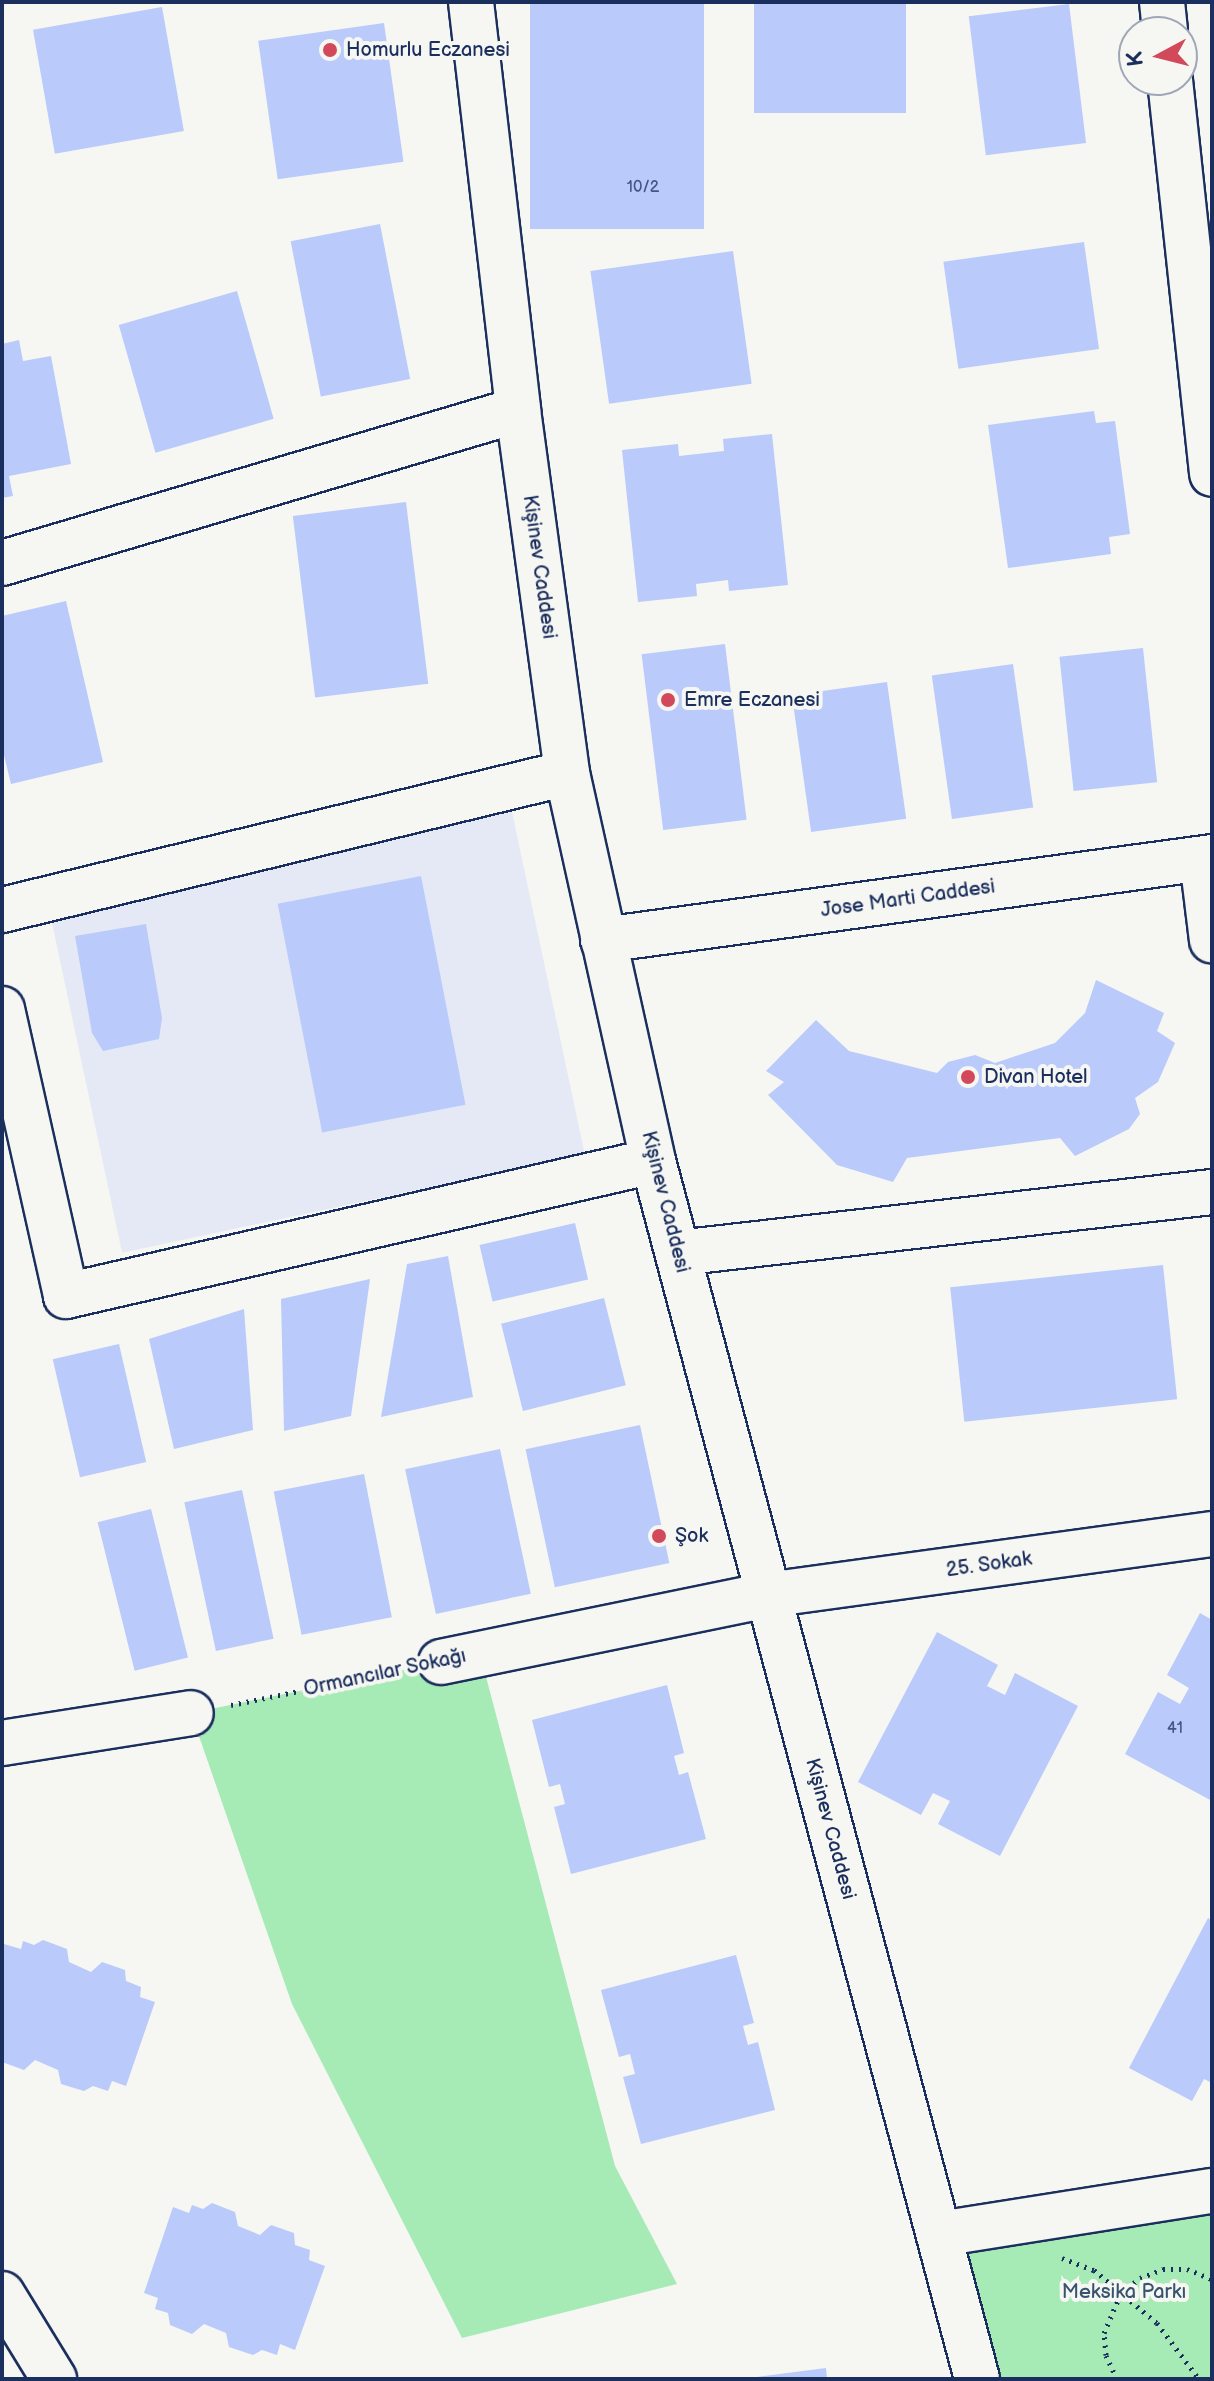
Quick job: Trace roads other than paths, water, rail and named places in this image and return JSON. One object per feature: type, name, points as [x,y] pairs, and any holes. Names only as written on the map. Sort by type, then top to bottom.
[{"type":"street","name":"Kişinev Caddesi","points":[[471,2],[518,410],[567,773],[653,1161],[977,2379]]},
{"type":"street","points":[[1172,96],[1212,474]]},
{"type":"street","points":[[2,563],[518,410]]},
{"type":"street","points":[[2,910],[567,773]]},
{"type":"street","points":[[1207,858],[1212,940]]},
{"type":"street","name":"Jose Marti Caddesi","points":[[603,940],[1207,858]]},
{"type":"street","points":[[2,1009],[66,1296],[653,1161]]},
{"type":"street","points":[[678,1253],[1212,1192]]},
{"type":"street","name":"25. Sokak","points":[[767,1595],[1212,1534]]},
{"type":"street","name":"Ormancılar Sokağı","points":[[441,1662],[767,1595]]},
{"type":"street","points":[[2,1743],[191,1713]]},
{"type":"street","points":[[939,2234],[1212,2191]]},
{"type":"street","points":[[2,2294],[54,2379]]},
{"type":"place","name":"Homurlu Eczanesi","points":[[330,50]]},
{"type":"place","name":"Emre Eczanesi","points":[[668,700]]},
{"type":"place","name":"Divan Hotel","points":[[968,1077]]},
{"type":"place","name":"Şok","points":[[659,1536]]},
{"type":"park label","name":"Meksika Parkı","points":[[1124,2292]]}]
